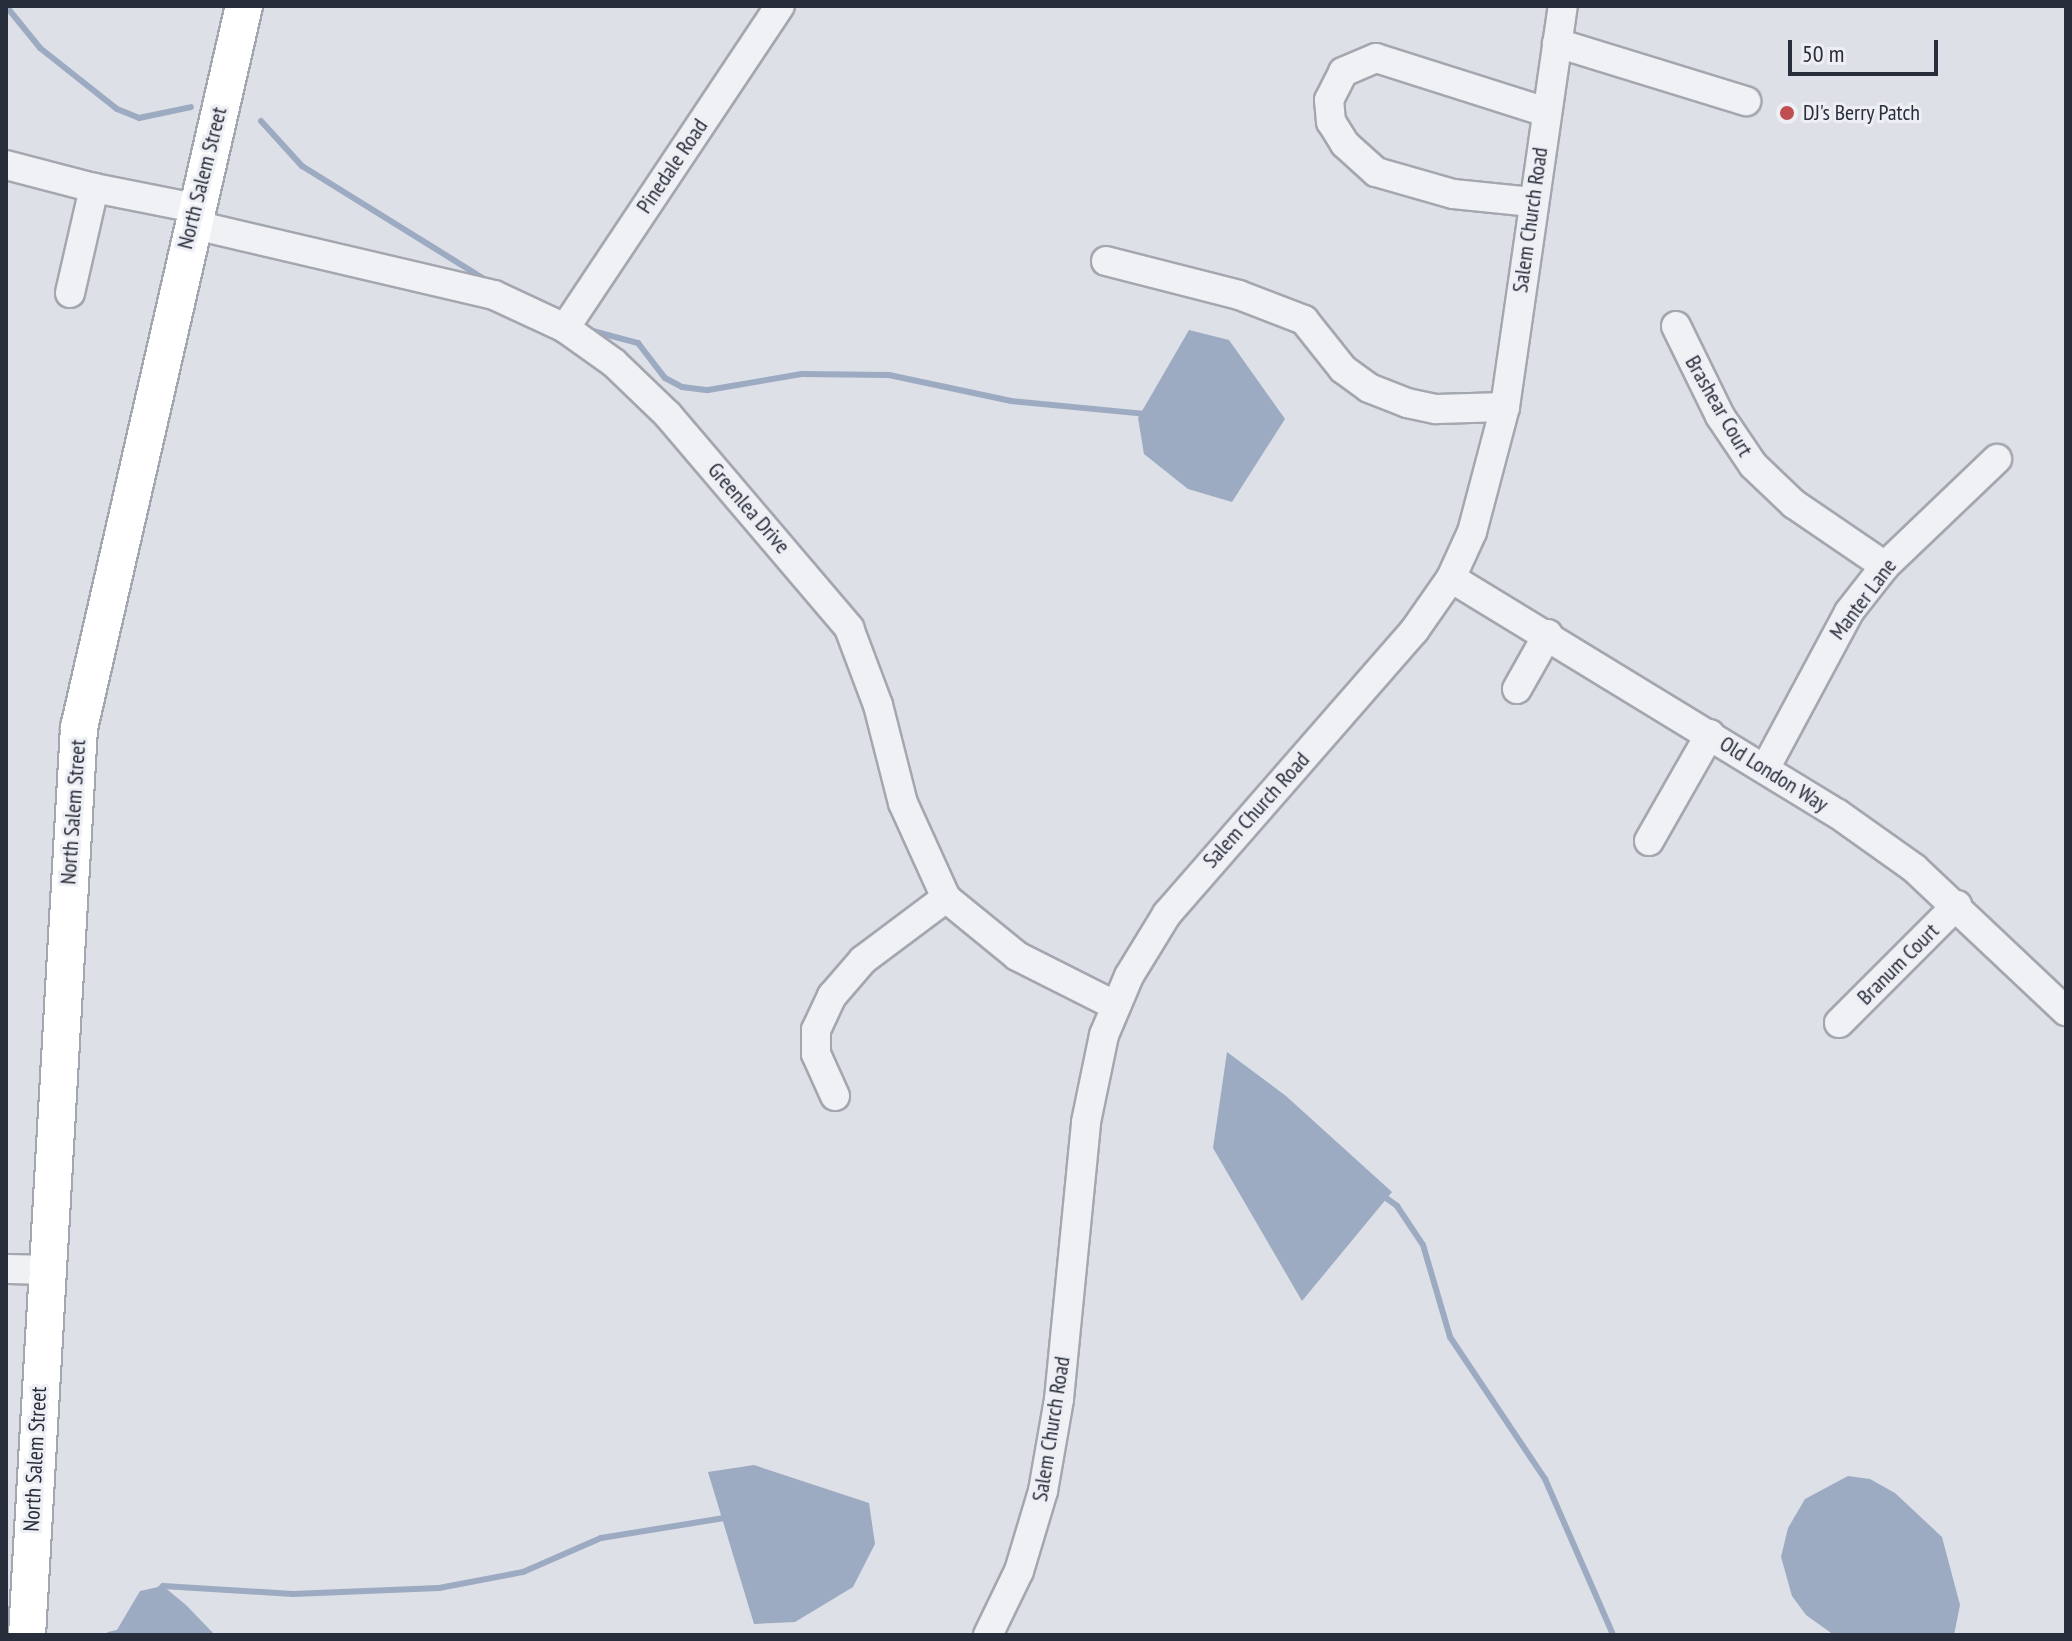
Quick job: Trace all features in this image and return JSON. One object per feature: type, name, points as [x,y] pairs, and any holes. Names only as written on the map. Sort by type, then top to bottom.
[{"type":"main road","name":"North Salem Street","points":[[27,1635],[79,728],[193,216],[244,6]]},
{"type":"street","name":"Pinedale Road","points":[[565,328],[780,6]]},
{"type":"street","name":"Salem Church Road","points":[[988,1635],[1019,1571],[1043,1491],[1059,1399],[1087,1111],[1095,1067],[1116,1006],[1174,905],[1414,631],[1451,578],[1484,496],[1505,407],[1532,202],[1563,6]]},
{"type":"street","points":[[1557,43],[1746,101]]},
{"type":"street","points":[[1532,202],[1453,194],[1376,172],[1345,144],[1331,122],[1329,100],[1343,72],[1376,58],[1546,112]]},
{"type":"street","name":"Greenlea Drive","points":[[6,165],[494,295],[565,328],[614,363],[668,415],[833,604],[866,665],[903,803],[946,898],[1017,956],[1116,1006]]},
{"type":"street","points":[[70,293],[94,188]]},
{"type":"street","points":[[1106,261],[1239,295],[1304,320],[1343,369],[1369,388],[1407,403],[1436,409],[1505,407]]},
{"type":"street","name":"Brashear Court","points":[[1676,326],[1720,416],[1753,465],[1794,504],[1885,566]]},
{"type":"street","name":"Manter Lane","points":[[1766,767],[1819,660],[1885,566],[1997,459]]},
{"type":"street","name":"Old London Way","points":[[1451,578],[1766,767],[1914,868],[1957,905],[2066,1011]]},
{"type":"street","points":[[1517,689],[1548,634]]},
{"type":"street","points":[[1649,841],[1710,734]]},
{"type":"street","points":[[835,1096],[816,1054],[816,1030],[832,996],[863,960],[946,898]]},
{"type":"street","name":"Branum Court","points":[[1839,1023],[1957,905]]},
{"type":"street","points":[[6,1269],[46,1270]]},
{"type":"water","points":[[1189,330],[1229,340],[1285,419],[1232,502],[1188,489],[1144,454],[1138,418]]},
{"type":"water","points":[[1227,1052],[1286,1096],[1392,1192],[1302,1301],[1213,1148]]},
{"type":"water","points":[[754,1465],[869,1503],[875,1544],[853,1587],[795,1622],[754,1624],[708,1472]]},
{"type":"water","points":[[1848,1476],[1870,1479],[1895,1493],[1942,1537],[1960,1605],[1954,1635],[1834,1635],[1806,1615],[1792,1596],[1781,1557],[1788,1528],[1805,1499]]},
{"type":"water","points":[[163,1586],[215,1635],[114,1635],[140,1591]]},
{"type":"waterway","points":[[6,6],[40,48],[117,109],[139,118],[191,107]]},
{"type":"waterway","points":[[261,121],[302,166],[489,282]]},
{"type":"waterway","points":[[589,330],[638,343],[665,378],[682,387],[708,390],[802,374],[889,375],[1011,401],[1147,414]]},
{"type":"waterway","points":[[1382,1195],[1397,1206],[1423,1245],[1450,1337],[1545,1479],[1613,1635]]},
{"type":"waterway","points":[[158,1591],[163,1586],[293,1594],[439,1588],[523,1572],[601,1538],[730,1517]]},
{"type":"waterway","points":[[109,1635],[121,1632]]},
{"type":"place","name":"DJ's Berry Patch","points":[[1787,113]]}]
